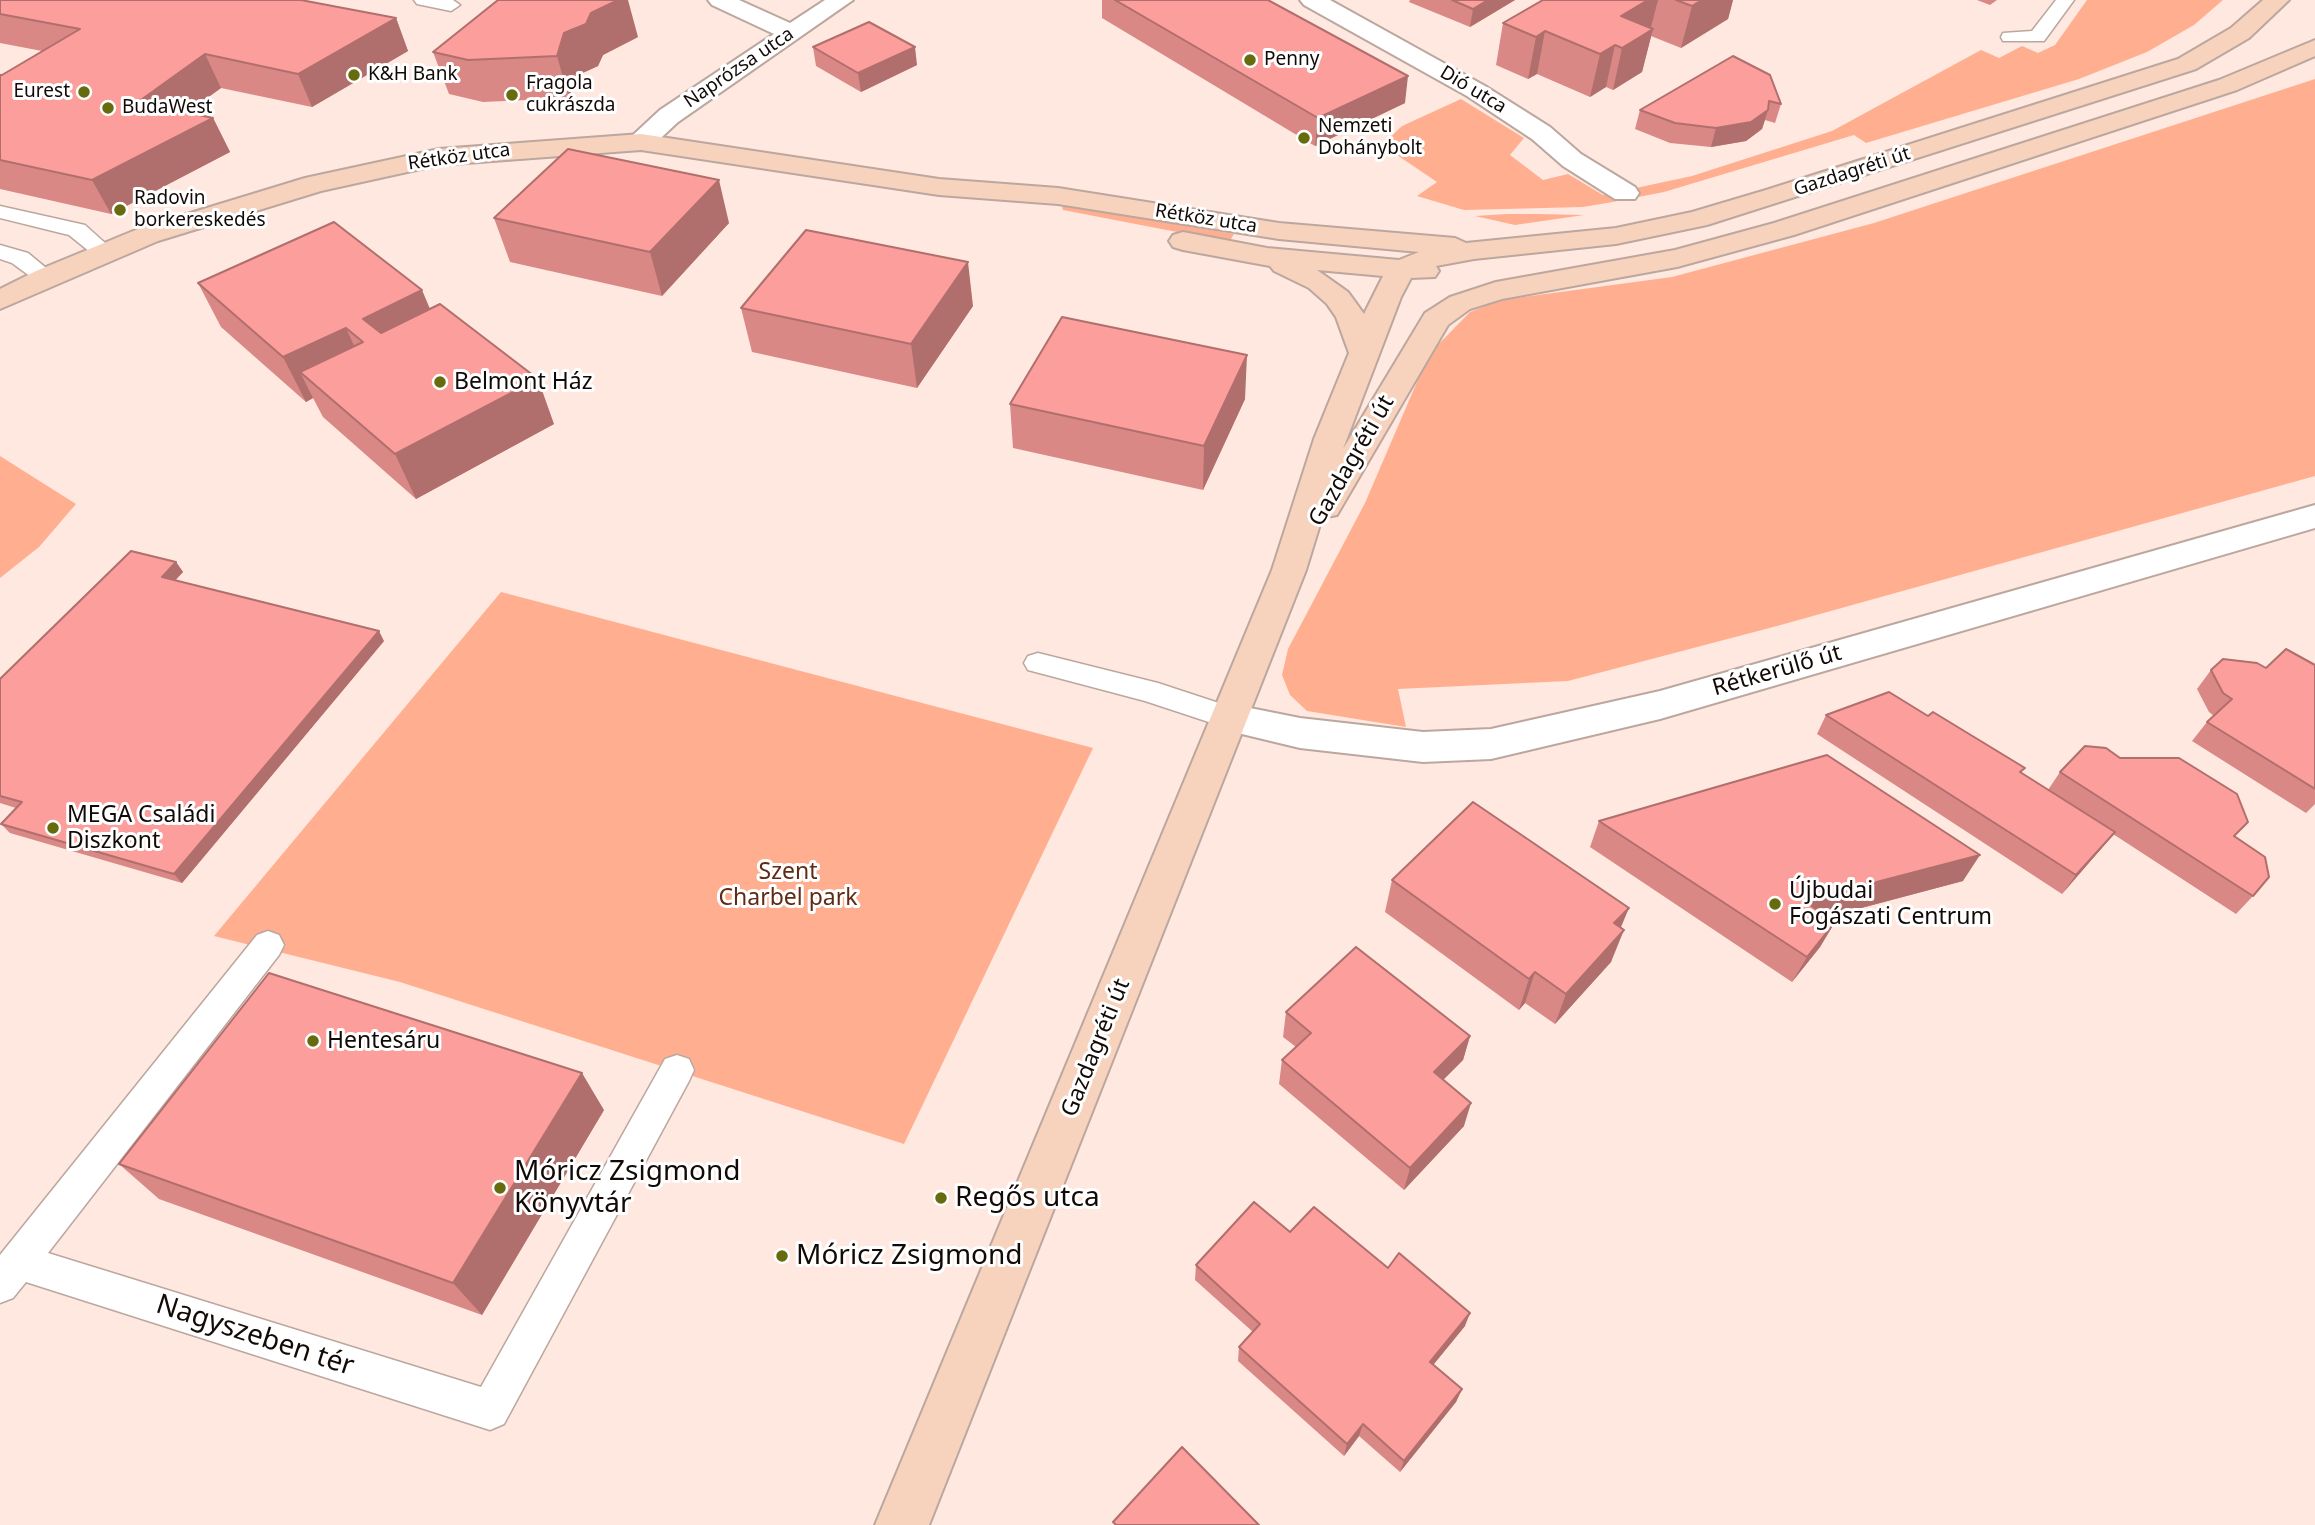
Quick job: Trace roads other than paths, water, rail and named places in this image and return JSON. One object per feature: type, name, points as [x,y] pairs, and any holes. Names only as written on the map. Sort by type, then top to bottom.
[{"type":"street","points":[[720,0],[791,33]]},
{"type":"street","name":"Naprózsa utca","points":[[641,142],[669,116],[841,0]]},
{"type":"street","name":"Dió utca","points":[[1312,0],[1476,91],[1541,133],[1572,160],[1625,193]]},
{"type":"street","name":"Gazdagréti út","points":[[902,1525],[1289,570],[1330,439],[1386,297],[1409,262],[1474,250],[1616,236],[1697,219],[1776,196],[2187,64],[2240,33],[2277,0]]},
{"type":"street","name":"Gazdagréti út","points":[[1289,570],[1436,319],[1460,303],[1496,291],[1677,258],[1784,229],[2228,85],[2315,47]]},
{"type":"street","name":"Rétköz utca","points":[[0,300],[103,251],[239,204],[369,171],[439,157],[504,150],[641,142],[939,187],[1058,196],[1279,230],[1409,262]]},
{"type":"street","name":"Rétköz utca","points":[[939,187],[1046,218],[1267,257],[1409,262]]},
{"type":"street","points":[[1267,257],[1319,282],[1338,298],[1351,317],[1365,355]]},
{"type":"street","points":[[1383,407],[1398,345],[1421,283],[1409,262]]},
{"type":"street","name":"Gazdagréti út","points":[[1409,262],[1483,272],[1640,264]]},
{"type":"street","name":"Rétkerülő út","points":[[1230,718],[1300,733],[1410,746],[1491,744],[1660,705],[2315,516]]},
{"type":"lane","points":[[423,0],[451,5]]},
{"type":"lane","points":[[2010,37],[2037,37],[2065,0]]},
{"type":"lane","points":[[0,212],[77,230],[103,251]]},
{"type":"lane","points":[[0,253],[20,258],[46,276]]},
{"type":"lane","points":[[1038,663],[1148,691],[1230,718]]},
{"type":"lane","name":"Nagyszeben tér","points":[[268,945],[10,1273],[490,1410],[677,1070]]},
{"type":"place","name":"Penny","points":[[1250,60]]},
{"type":"place","name":"K&H Bank","points":[[354,75]]},
{"type":"place","name":"Eurest","points":[[84,92]]},
{"type":"place","name":"Fragola cukrászda","points":[[512,95]]},
{"type":"place","name":"BudaWest","points":[[108,108]]},
{"type":"place","name":"Nemzeti Dohánybolt","points":[[1304,138]]},
{"type":"place","name":"Radovin borkereskedés","points":[[120,210]]},
{"type":"place","name":"Belmont Ház","points":[[440,382]]},
{"type":"place","name":"MEGA Családi Diszkont","points":[[53,828]]},
{"type":"place","name":"Újbudai Fogászati Centrum","points":[[1775,904]]},
{"type":"place","name":"Hentesáru","points":[[313,1041]]},
{"type":"place","name":"Móricz Zsigmond Könyvtár","points":[[500,1188]]},
{"type":"place","name":"Regős utca","points":[[941,1198]]},
{"type":"place","name":"Móricz Zsigmond","points":[[782,1256]]},
{"type":"park label","name":"Szent Charbel park","points":[[788,885]]}]
